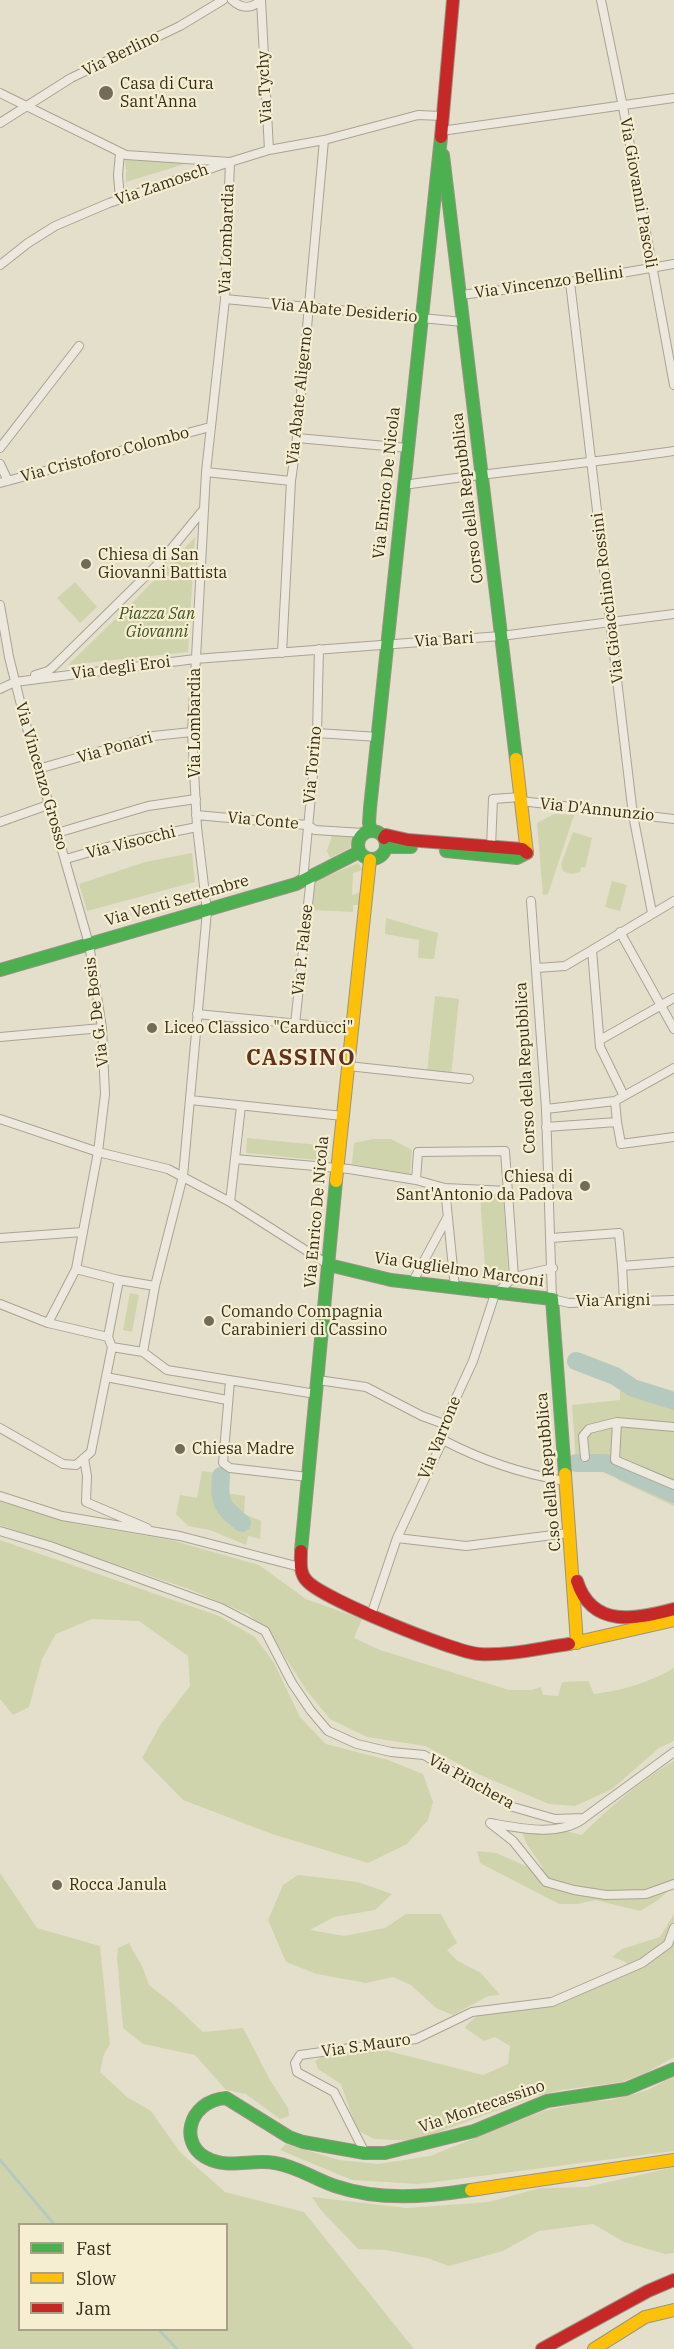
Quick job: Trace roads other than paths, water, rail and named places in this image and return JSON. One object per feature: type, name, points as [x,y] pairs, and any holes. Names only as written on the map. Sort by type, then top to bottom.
[{"type":"street","points":[[453,0],[441,135],[674,98]]},
{"type":"street","name":"Via Giovanni Pascoli","points":[[601,0],[623,106],[674,386]]},
{"type":"street","points":[[233,1],[244,7],[259,2]]},
{"type":"street","name":"Via Berlino","points":[[0,123],[71,78],[180,26],[221,2],[233,1]]},
{"type":"street","name":"Via Tychy","points":[[259,2],[268,150]]},
{"type":"street","points":[[0,93],[120,153],[143,157],[230,162]]},
{"type":"street","name":"Via Zamosch","points":[[0,265],[28,243],[56,226],[120,199],[268,150],[324,140],[418,115],[442,116]]},
{"type":"street","name":"Corso della Repubblica","points":[[441,135],[527,853]]},
{"type":"street","name":"Via Enrico De Nicola","points":[[367,832],[441,135]]},
{"type":"street","name":"Via Abate Aligerno","points":[[282,653],[291,481],[297,438],[324,140]]},
{"type":"street","points":[[120,153],[118,175],[120,199]]},
{"type":"street","name":"Via Lombardia","points":[[143,1352],[155,1286],[183,1176],[207,911],[197,827],[192,732],[206,472],[225,299],[230,162]]},
{"type":"street","points":[[433,205],[449,204]]},
{"type":"street","name":"Via Vincenzo Bellini","points":[[460,295],[570,282],[674,264]]},
{"type":"street","name":"Via Gioacchino Rossini","points":[[570,282],[633,814],[652,913]]},
{"type":"street","name":"Via Abate Desiderio","points":[[225,299],[463,322]]},
{"type":"street","points":[[0,448],[79,346]]},
{"type":"street","name":"Via Cristoforo Colombo","points":[[4,482],[210,427]]},
{"type":"street","points":[[297,438],[408,448]]},
{"type":"street","points":[[404,485],[674,451]]},
{"type":"street","points":[[0,464],[4,482]]},
{"type":"street","points":[[206,472],[291,481]]},
{"type":"street","points":[[15,682],[48,671],[162,559],[204,508]]},
{"type":"street","name":"Via Vincenzo Grosso","points":[[0,605],[15,682],[89,944]]},
{"type":"street","name":"Via Bari","points":[[387,644],[501,636],[674,614]]},
{"type":"street","name":"Via degli Eroi","points":[[0,689],[15,682],[195,659],[387,644]]},
{"type":"street","name":"Via Torino","points":[[307,879],[307,825],[317,734],[320,649]]},
{"type":"street","points":[[48,671],[57,676]]},
{"type":"street","name":"Via Ponari","points":[[38,769],[153,736],[192,732]]},
{"type":"street","points":[[317,734],[378,737]]},
{"type":"street","points":[[57,833],[148,806],[195,799]]},
{"type":"street","name":"Via D'Annunzio","points":[[491,847],[493,799],[521,799],[674,819]]},
{"type":"street","points":[[0,822],[48,805]]},
{"type":"street","name":"Via Conte","points":[[196,815],[307,825],[315,830],[367,832]]},
{"type":"street","name":"Via Visocchi","points":[[66,859],[128,841],[197,827]]},
{"type":"street","points":[[385,842],[381,834],[367,832],[358,840],[359,852],[370,860],[382,855],[385,842],[386,836],[408,840],[522,849],[527,853],[517,858],[397,846],[385,842]]},
{"type":"street","name":"Via Venti Settembre","points":[[0,970],[207,911],[307,879],[359,852]]},
{"type":"street","name":"Via Enrico De Nicola","points":[[300,1567],[351,1029],[370,860]]},
{"type":"street","name":"Via P. Falese","points":[[295,1024],[307,879]]},
{"type":"street","name":"Corso della Repubblica","points":[[531,901],[546,1109],[553,1268],[552,1299]]},
{"type":"street","name":"Corso della Repubblica","points":[[537,968],[565,966],[674,901]]},
{"type":"street","points":[[620,932],[674,1029]]},
{"type":"street","name":"Via G. De Bosis","points":[[48,1323],[76,1269],[98,1152],[105,1094],[102,1028],[89,944]]},
{"type":"street","points":[[592,950],[600,1047],[624,1096]]},
{"type":"street","points":[[600,1040],[674,998]]},
{"type":"street","points":[[197,1014],[351,1029]]},
{"type":"street","points":[[0,1037],[102,1028]]},
{"type":"street","points":[[348,1066],[469,1079]]},
{"type":"street","points":[[546,1109],[615,1101],[674,1068]]},
{"type":"street","points":[[190,1100],[343,1116]]},
{"type":"street","points":[[615,1101],[621,1144],[674,1137]]},
{"type":"street","points":[[230,1202],[241,1106]]},
{"type":"street","name":"Via Guglielmo Marconi","points":[[0,1119],[98,1152],[168,1169],[230,1202],[328,1265],[391,1280],[552,1299]]},
{"type":"street","points":[[546,1127],[617,1122]]},
{"type":"street","points":[[416,1180],[418,1152],[505,1151],[514,1276]]},
{"type":"street","points":[[235,1159],[338,1168],[416,1180],[445,1188],[508,1191]]},
{"type":"street","points":[[445,1188],[455,1288]]},
{"type":"street","points":[[412,1283],[447,1218]]},
{"type":"street","points":[[0,1238],[83,1232]]},
{"type":"street","points":[[551,1238],[619,1233],[624,1301]]},
{"type":"street","points":[[622,1266],[674,1262]]},
{"type":"street","points":[[495,1294],[514,1276],[553,1268]]},
{"type":"street","points":[[76,1269],[155,1286]]},
{"type":"street","points":[[0,1428],[63,1464],[76,1465],[91,1452],[112,1347],[108,1337],[119,1280]]},
{"type":"street","name":"Via Varrone","points":[[371,1615],[396,1538],[443,1440],[444,1424],[473,1361],[495,1294]]},
{"type":"street","name":"Via Arigni","points":[[552,1299],[569,1303],[674,1300]]},
{"type":"street","name":"C.so della Repubblica","points":[[552,1299],[577,1643]]},
{"type":"street","points":[[0,1305],[48,1323],[108,1337]]},
{"type":"street","points":[[112,1347],[143,1352],[167,1370],[316,1394]]},
{"type":"street","points":[[106,1377],[227,1400]]},
{"type":"street","points":[[318,1380],[366,1387],[422,1416],[444,1424]]},
{"type":"street","points":[[230,1381],[223,1462],[230,1468],[308,1477]]},
{"type":"street","points":[[617,1422],[615,1460],[674,1485]]},
{"type":"street","points":[[585,1457],[583,1436],[589,1429],[617,1422],[674,1427]]},
{"type":"street","points":[[443,1440],[533,1476],[565,1480]]},
{"type":"street","points":[[84,1458],[87,1476],[86,1502],[158,1533]]},
{"type":"street","points":[[0,1496],[63,1516],[180,1536],[300,1567],[305,1580],[341,1604],[439,1642],[477,1654],[513,1652],[577,1643],[674,1620]]},
{"type":"street","name":"Via Pinchera","points":[[0,1531],[50,1546],[221,1608],[265,1631],[292,1683],[328,1731],[357,1744],[391,1752],[424,1755],[513,1807],[555,1819],[584,1818]]},
{"type":"street","points":[[396,1538],[466,1546],[569,1533]]},
{"type":"street","points":[[573,1567],[583,1594],[594,1606],[616,1619],[674,1609]]},
{"type":"street","points":[[674,1752],[573,1826],[529,1830],[490,1823],[513,1841],[546,1882],[574,1890],[606,1895],[646,1894],[674,1884]]},
{"type":"street","name":"Via S.Mauro","points":[[365,2153],[334,2092],[297,2072],[295,2063],[300,2055],[416,2039],[472,2012],[552,2002],[642,1963],[668,1944],[674,1928]]},
{"type":"street","name":"Via Montecassino","points":[[674,2069],[626,2089],[547,2101],[474,2131],[385,2153],[365,2153],[296,2139],[226,2098],[207,2101],[193,2115],[190,2125],[195,2147],[202,2156],[213,2162],[270,2162],[287,2166],[331,2185],[385,2196],[452,2193],[674,2160]]},
{"type":"street","points":[[542,2349],[648,2291],[674,2280]]},
{"type":"street","points":[[594,2349],[645,2317],[674,2310]]},
{"type":"waterway","points":[[576,1361],[615,1376],[633,1388],[674,1401]]},
{"type":"waterway","points":[[576,1463],[605,1463],[674,1494]]},
{"type":"waterway","points":[[221,1476],[220,1493],[223,1504],[242,1523]]},
{"type":"waterway","points":[[0,2160],[53,2223]]},
{"type":"waterway","points":[[160,2331],[177,2349]]},
{"type":"place","name":"Casa di Cura Sant'Anna","points":[[106,93]]},
{"type":"place","name":"Chiesa di San Giovanni Battista","points":[[86,564]]},
{"type":"place","name":"Liceo Classico \"Carducci\"","points":[[152,1028]]},
{"type":"place","name":"Chiesa di Sant'Antonio da Padova","points":[[585,1186]]},
{"type":"place","name":"Comando Compagnia Carabinieri di Cassino","points":[[209,1321]]},
{"type":"place","name":"Chiesa Madre","points":[[180,1449]]},
{"type":"place","name":"Rocca Janula","points":[[57,1885]]},
{"type":"district","name":"CASSINO","points":[[301,1059]]},
{"type":"park label","name":"Piazza San Giovanni","points":[[157,623]]}]
